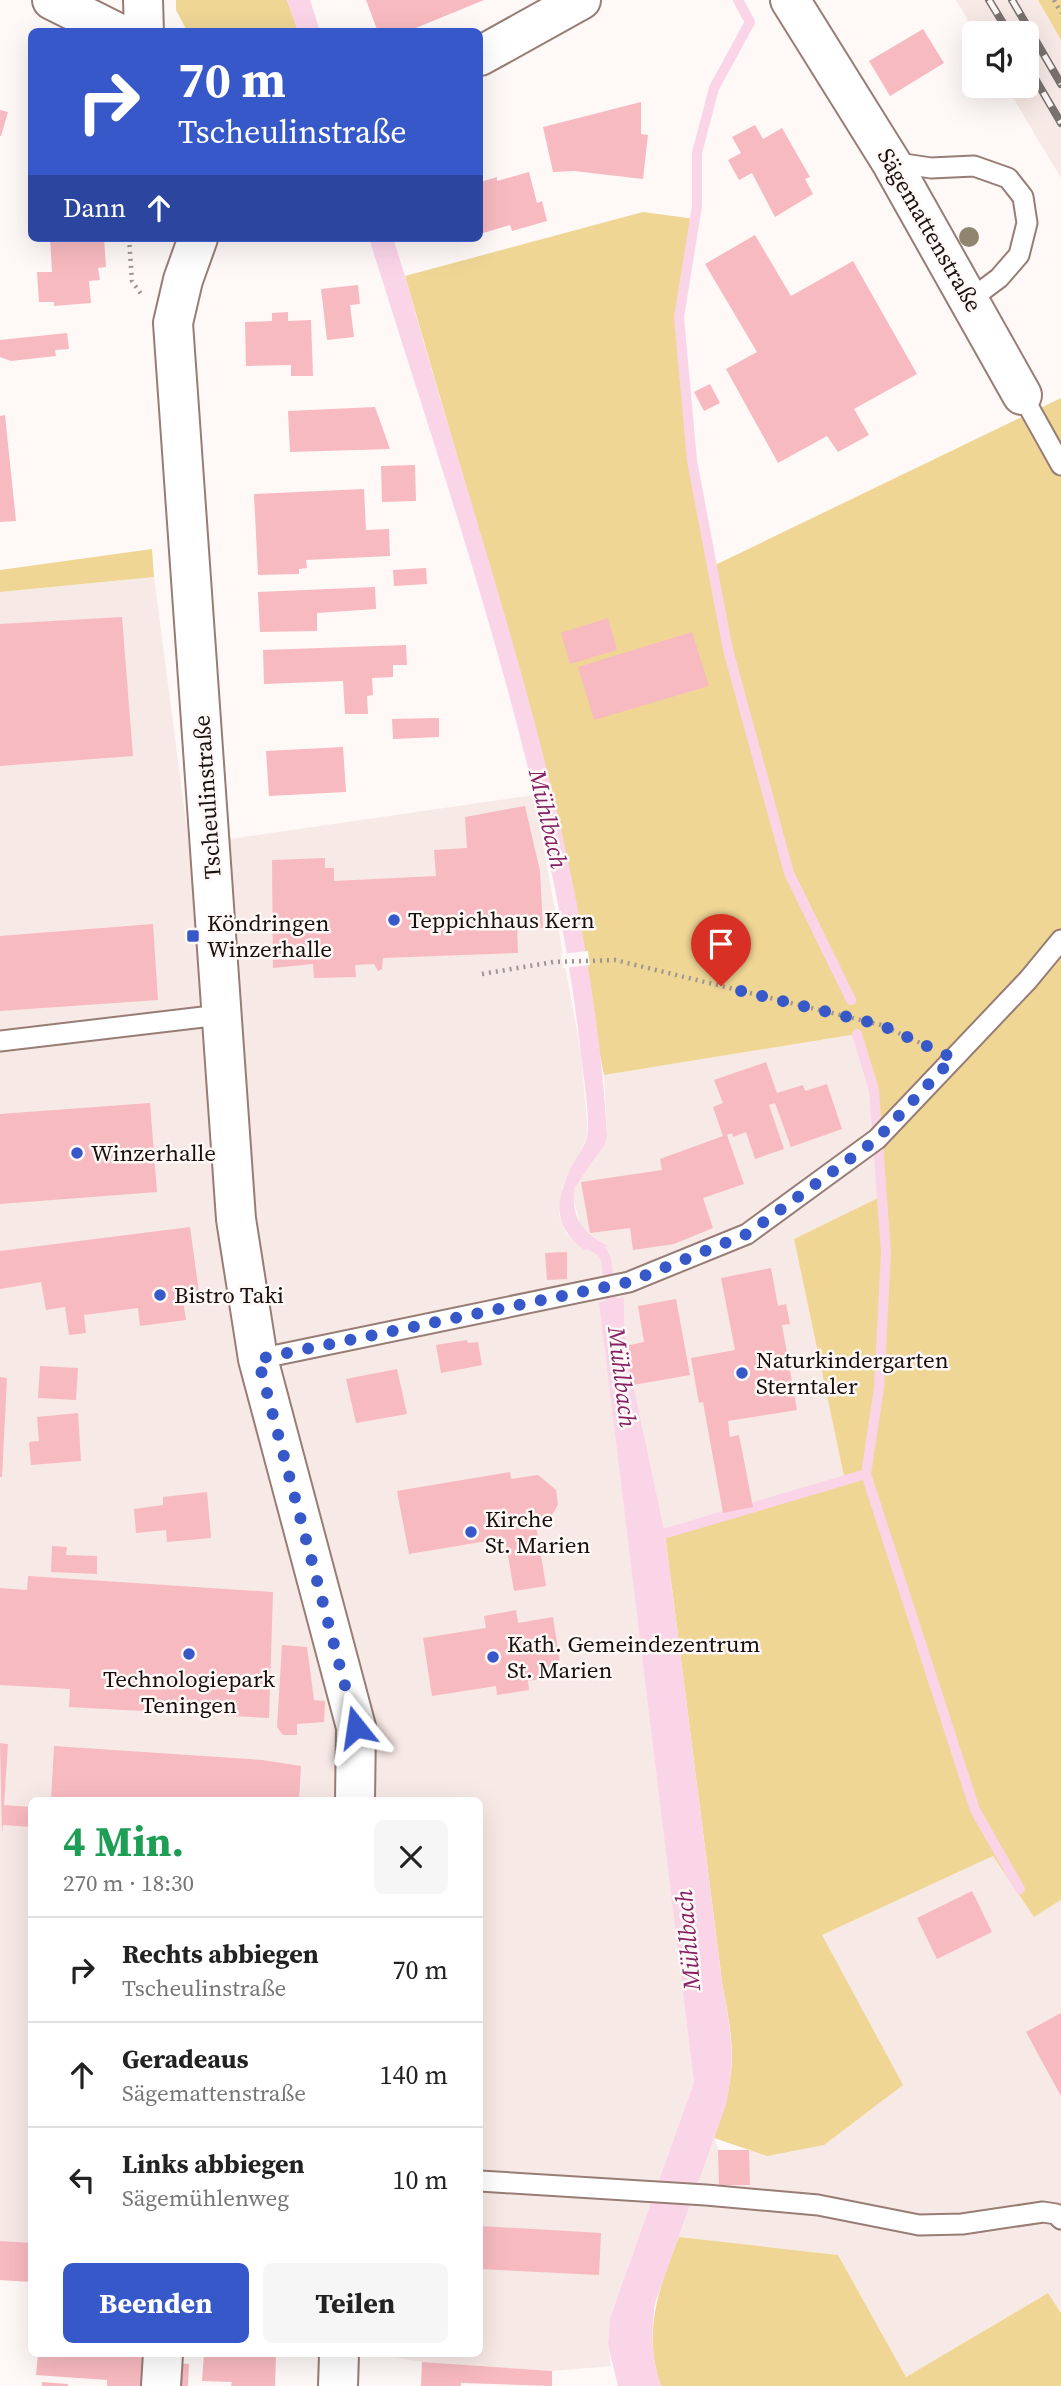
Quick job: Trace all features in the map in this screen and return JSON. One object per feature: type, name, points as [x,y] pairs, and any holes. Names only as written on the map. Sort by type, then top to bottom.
[{"type":"street","points":[[52,0],[98,26]]},
{"type":"street","points":[[143,0],[144,28]]},
{"type":"street","points":[[483,54],[581,0]]},
{"type":"street","name":"Sägemattenstraße","points":[[790,0],[891,162],[960,288],[971,299],[1022,395]]},
{"type":"street","name":"Tscheulinstraße","points":[[197,242],[183,280],[173,323],[236,1219],[258,1359],[356,1727],[355,1797]]},
{"type":"street","points":[[161,2386],[163,2357]]},
{"type":"street","points":[[338,2386],[339,2357]]},
{"type":"lane","points":[[891,162],[931,167],[974,166],[1008,178],[1023,197],[1027,223],[1019,255],[999,278],[971,299]]},
{"type":"lane","name":"Sägemattenstraße","points":[[1022,395],[1061,465]]},
{"type":"lane","points":[[258,1359],[629,1282],[747,1234],[877,1139],[1028,980],[1061,940]]},
{"type":"lane","points":[[0,1041],[220,1014]]},
{"type":"lane","points":[[483,2181],[818,2205],[919,2225],[962,2224],[1043,2212],[1061,2219]]},
{"type":"path","points":[[1054,0],[1061,13]]},
{"type":"path","points":[[482,974],[553,962],[597,958],[615,960],[881,1025],[953,1058]]},
{"type":"shaded area","points":[[176,0],[287,0],[297,28],[185,28],[176,10]]},
{"type":"shaded area","points":[[956,0],[1038,0],[1061,40],[1061,178],[1013,98],[1039,98],[1039,21],[968,21]]},
{"type":"shaded area","points":[[1038,0],[1061,0],[1061,40]]},
{"type":"shaded area","points":[[643,212],[695,219],[679,317],[692,460],[713,566],[1061,398],[1061,1900],[1034,1917],[993,1856],[822,1935],[903,2085],[824,2145],[767,2156],[714,2138],[727,2098],[732,2048],[665,1534],[845,1481],[794,1239],[882,1196],[874,1090],[857,1034],[604,1075],[533,718],[405,276]]},
{"type":"shaded area","points":[[152,549],[154,577],[0,592],[0,570]]},
{"type":"shaded area","points":[[154,577],[189,845],[534,795],[581,1053],[588,1136],[562,1188],[559,1215],[566,1233],[584,1250],[607,1246],[581,1227],[573,1197],[574,1189],[596,1158],[607,1135],[604,1075],[857,1034],[874,1090],[882,1196],[794,1239],[845,1481],[665,1534],[625,1346],[624,1298],[612,1299],[648,1682],[694,2082],[610,2318],[608,2345],[611,2366],[552,2371],[422,2362],[394,2357],[483,2357],[483,1797],[28,1797],[28,2282],[0,2280],[0,592]]},
{"type":"shaded area","points":[[993,1856],[1034,1917],[1061,1900],[1061,2313],[1048,2293],[906,2377],[838,2255],[679,2237],[714,2138],[719,2150],[749,2150],[767,2156],[822,1935]]},
{"type":"shaded area","points":[[679,2237],[838,2255],[906,2377],[1048,2293],[1061,2313],[1061,2386],[661,2386],[653,2347],[655,2310]]},
{"type":"water","points":[[287,0],[310,0],[319,28],[297,28]]},
{"type":"water","points":[[370,242],[394,242],[499,594],[556,808],[579,916],[597,1025],[607,1135],[605,1144],[574,1189],[575,1209],[586,1230],[608,1246],[584,1250],[566,1231],[562,1222],[562,1190],[586,1142],[588,1131],[581,1054],[566,949],[522,743],[464,540]]},
{"type":"water","points":[[624,1297],[625,1346],[665,1534],[731,2047],[731,2074],[726,2105],[655,2303],[653,2345],[661,2386],[618,2386],[608,2345],[610,2318],[694,2082],[599,1302]]},
{"type":"pier","points":[[588,951],[590,965],[563,968],[561,954]]},
{"type":"building","points":[[366,0],[484,0],[416,28],[376,28]]},
{"type":"building","points":[[923,29],[944,63],[890,96],[869,61]]},
{"type":"building","points":[[641,102],[641,134],[648,135],[643,179],[574,171],[553,172],[543,127]]},
{"type":"building","points":[[0,110],[8,112],[1,136],[0,136]]},
{"type":"building","points":[[755,125],[763,139],[782,128],[810,177],[805,179],[813,194],[775,217],[752,173],[739,180],[728,160],[741,153],[732,137]]},
{"type":"building","points":[[529,172],[537,203],[542,201],[547,221],[512,231],[510,225],[483,233],[483,181],[497,177],[497,181]]},
{"type":"building","points":[[755,235],[791,296],[853,261],[917,374],[854,409],[869,435],[838,452],[827,436],[778,463],[726,369],[757,352],[705,264]]},
{"type":"building","points":[[50,242],[104,242],[106,267],[98,268],[100,280],[89,281],[91,303],[54,306],[54,302],[39,302],[37,272],[52,272]]},
{"type":"building","points":[[358,285],[360,304],[350,305],[354,337],[327,340],[321,289]]},
{"type":"building","points":[[288,312],[288,321],[311,320],[313,376],[291,376],[291,365],[246,366],[245,322],[272,321],[272,313]]},
{"type":"building","points":[[67,333],[69,349],[55,350],[56,356],[11,361],[0,357],[0,340]]},
{"type":"building","points":[[710,384],[720,403],[704,411],[694,392]]},
{"type":"building","points":[[375,407],[390,449],[290,452],[288,411]]},
{"type":"building","points":[[5,415],[16,521],[0,522],[0,416]]},
{"type":"building","points":[[415,465],[416,501],[382,502],[381,466]]},
{"type":"building","points":[[364,489],[366,530],[389,529],[390,556],[306,560],[307,568],[299,569],[299,574],[258,575],[254,494]]},
{"type":"building","points":[[426,568],[427,584],[394,586],[393,570]]},
{"type":"building","points":[[375,587],[376,609],[317,613],[317,631],[260,632],[258,592]]},
{"type":"building","points":[[122,617],[133,756],[0,766],[0,624]]},
{"type":"building","points":[[608,618],[617,650],[570,664],[561,633]]},
{"type":"building","points":[[692,632],[709,686],[594,720],[578,667]]},
{"type":"building","points":[[406,645],[407,665],[393,665],[393,677],[372,678],[373,695],[367,696],[368,714],[345,714],[343,681],[264,684],[263,650]]},
{"type":"building","points":[[439,718],[439,737],[393,739],[392,719]]},
{"type":"building","points":[[343,747],[346,792],[269,796],[266,751]]},
{"type":"building","name":"Teppichhaus Kern","points":[[525,806],[540,871],[543,928],[517,927],[518,953],[383,958],[382,969],[378,971],[374,964],[355,965],[356,977],[314,978],[313,964],[273,968],[272,860],[325,858],[325,868],[334,868],[334,881],[436,876],[434,850],[467,848],[465,817]]},
{"type":"building","points":[[153,924],[158,1000],[0,1011],[0,936]]},
{"type":"building","points":[[766,1062],[777,1093],[803,1085],[805,1091],[827,1084],[842,1129],[791,1147],[775,1103],[769,1105],[784,1149],[755,1159],[746,1132],[733,1137],[732,1133],[727,1135],[744,1184],[703,1198],[713,1228],[674,1244],[633,1250],[630,1228],[590,1233],[581,1182],[662,1170],[660,1159],[723,1136],[713,1107],[723,1103],[714,1080]]},
{"type":"building","name":"Winzerhalle","points":[[150,1103],[157,1192],[0,1204],[0,1114]]},
{"type":"building","points":[[190,1227],[199,1293],[182,1294],[186,1320],[140,1326],[138,1308],[84,1315],[86,1333],[69,1335],[65,1307],[46,1310],[41,1282],[0,1289],[0,1251]]},
{"type":"building","points":[[567,1252],[567,1279],[547,1280],[545,1253]]},
{"type":"building","points":[[771,1268],[778,1306],[786,1304],[790,1324],[782,1325],[797,1410],[728,1421],[730,1437],[739,1435],[753,1507],[723,1513],[703,1402],[699,1403],[691,1358],[735,1350],[721,1278]]},
{"type":"building","points":[[676,1299],[690,1375],[633,1385],[625,1346],[644,1342],[638,1306]]},
{"type":"building","points":[[467,1340],[468,1343],[478,1342],[482,1365],[441,1373],[436,1345]]},
{"type":"building","points":[[40,1366],[78,1368],[76,1400],[38,1398]]},
{"type":"building","points":[[397,1369],[407,1414],[356,1423],[346,1379]]},
{"type":"building","points":[[0,1377],[7,1378],[2,1477],[0,1477]]},
{"type":"building","points":[[78,1413],[81,1461],[31,1465],[29,1442],[39,1441],[37,1417]]},
{"type":"building","name":"Kirche St. Marien","points":[[510,1472],[511,1479],[538,1475],[556,1490],[558,1505],[546,1524],[536,1525],[546,1586],[514,1591],[505,1538],[409,1554],[397,1491]]},
{"type":"building","points":[[207,1492],[211,1538],[167,1542],[166,1530],[136,1533],[134,1509],[163,1505],[163,1497]]},
{"type":"building","points":[[52,1546],[67,1547],[66,1555],[97,1556],[97,1574],[51,1572]]},
{"type":"building","name":"Technologiepark Teningen","points":[[28,1576],[273,1592],[269,1718],[69,1707],[70,1689],[0,1685],[0,1588],[27,1590]]},
{"type":"building","name":"Kath. Gemeindezentrum St. Marien","points":[[516,1610],[518,1623],[553,1617],[562,1676],[528,1681],[529,1690],[497,1695],[496,1686],[432,1696],[423,1638],[486,1628],[484,1616]]},
{"type":"building","points":[[282,1645],[307,1647],[314,1700],[325,1701],[324,1722],[297,1724],[297,1735],[283,1735],[277,1727]]},
{"type":"building","points":[[0,1743],[8,1744],[4,1805],[28,1807],[28,1827],[3,1825],[2,1834]]},
{"type":"building","points":[[54,1746],[262,1760],[301,1766],[299,1797],[51,1797]]},
{"type":"building","points":[[972,1891],[992,1932],[937,1959],[917,1918]]},
{"type":"building","points":[[1061,2013],[1061,2096],[1026,2032]]},
{"type":"building","points":[[718,2150],[749,2150],[750,2185],[719,2185]]},
{"type":"building","points":[[483,2226],[601,2233],[599,2275],[483,2269]]},
{"type":"building","points":[[0,2241],[28,2243],[28,2282],[0,2280]]},
{"type":"building","points":[[38,2357],[151,2357],[150,2386],[107,2386],[107,2380],[36,2375]]},
{"type":"building","points":[[204,2357],[276,2357],[275,2386],[231,2386],[232,2382],[202,2381]]},
{"type":"building","points":[[422,2362],[552,2371],[552,2386],[461,2383],[461,2386],[421,2386]]},
{"type":"building","points":[[176,2363],[189,2364],[188,2386],[175,2386]]},
{"type":"building","points":[[42,2382],[68,2384],[68,2386],[42,2386]]},
{"type":"waterway","points":[[738,0],[750,22],[714,88],[697,153],[697,206],[679,317],[692,461],[728,650],[789,873],[851,1000]]},
{"type":"waterway","points":[[857,1034],[874,1090],[886,1252],[879,1388],[866,1474],[975,1810],[1020,1889]]},
{"type":"waterway","name":"Mühlbach","points":[[584,1240],[602,1252],[606,1259],[613,1311]]},
{"type":"waterway","points":[[653,1537],[866,1474]]},
{"type":"railway","points":[[989,0],[1002,21]]},
{"type":"railway","points":[[1012,0],[1061,84]]},
{"type":"railway","points":[[1039,85],[1061,123]]},
{"type":"place","name":"Teppichhaus Kern","points":[[394,920]]},
{"type":"place","name":"Köndringen Winzerhalle","points":[[193,936]]},
{"type":"place","name":"Winzerhalle","points":[[77,1153]]},
{"type":"place","name":"Bistro Taki","points":[[160,1295]]},
{"type":"place","name":"Naturkindergarten Sterntaler","points":[[742,1373]]},
{"type":"place","name":"Kirche St. Marien","points":[[471,1532]]},
{"type":"place","name":"Technologiepark Teningen","points":[[189,1654]]},
{"type":"place","name":"Kath. Gemeindezentrum St. Marien","points":[[493,1657]]},
{"type":"route","points":[[356,1727],[258,1359],[629,1282],[747,1234],[877,1139],[953,1058],[881,1025],[721,986]]}]
